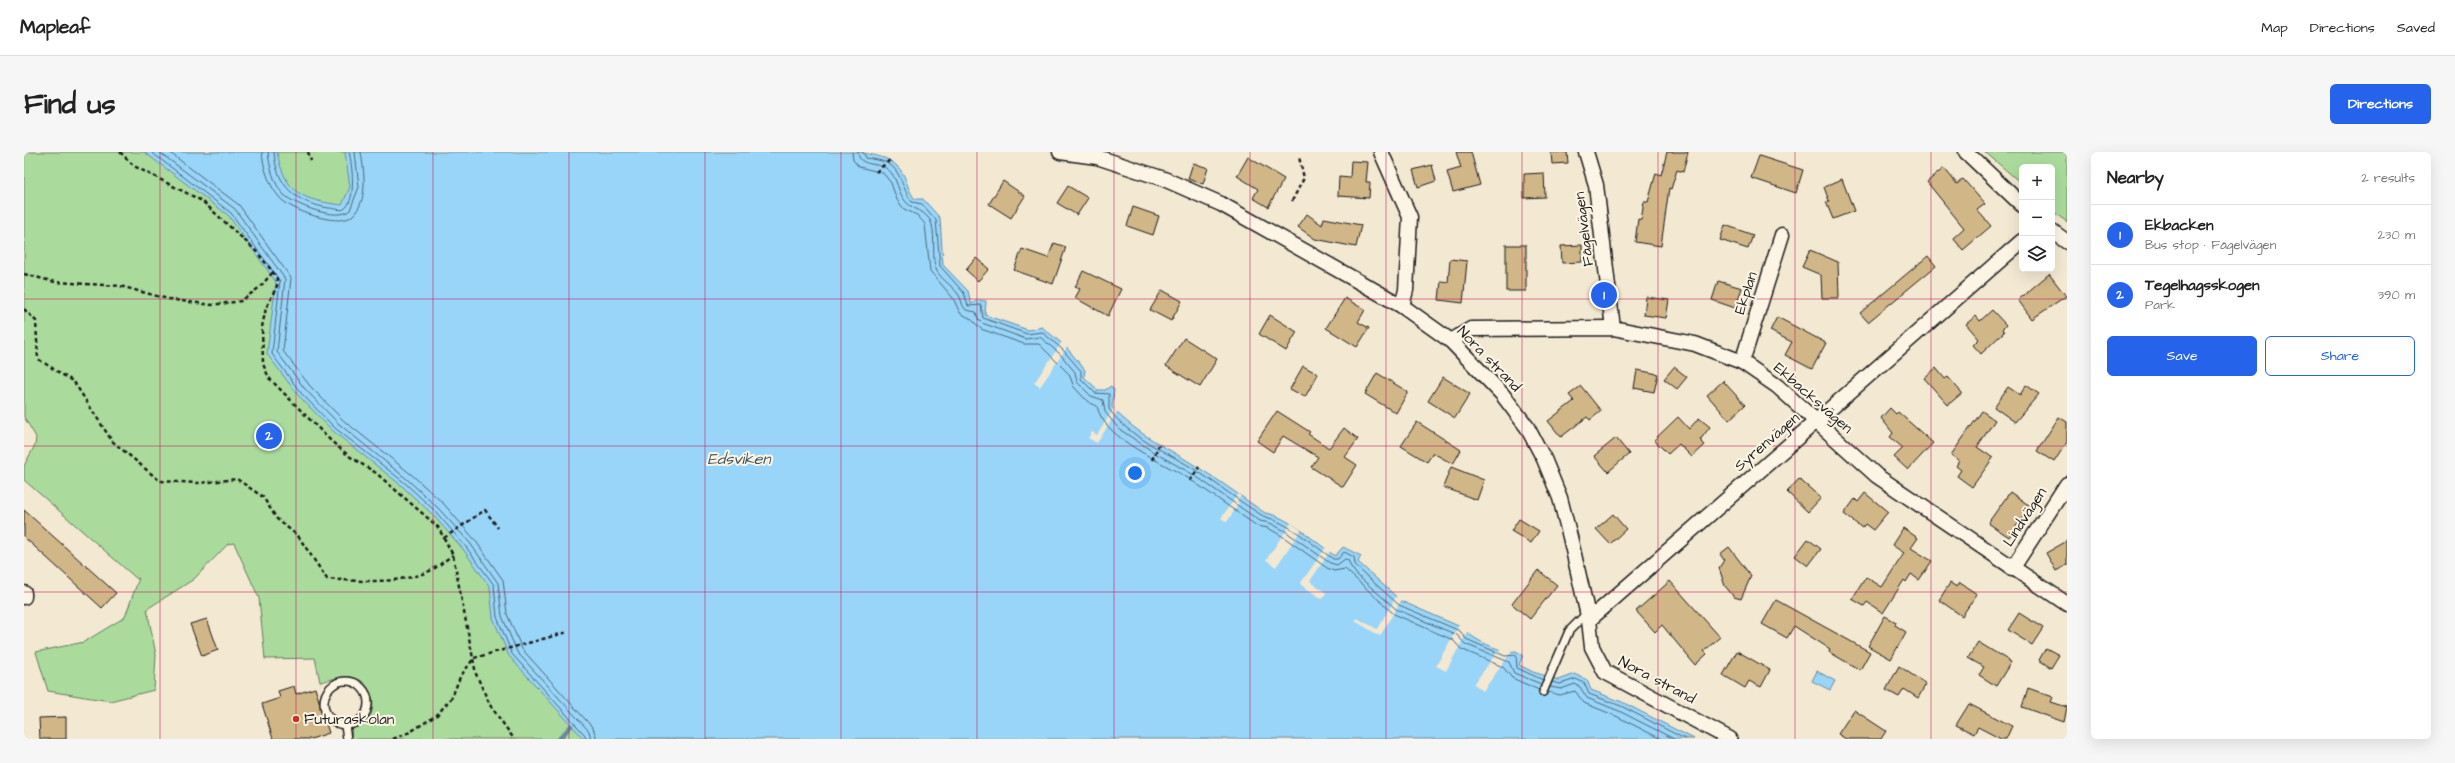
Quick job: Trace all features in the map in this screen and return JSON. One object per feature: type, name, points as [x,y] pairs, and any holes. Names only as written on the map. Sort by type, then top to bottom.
[{"type":"street","name":"Nora strand","points":[[1060,152],[1097,158],[1151,175],[1221,204],[1402,306],[1451,341],[1502,394],[1527,427],[1544,459],[1560,498],[1588,617],[1592,647],[1605,672],[1730,739]]},
{"type":"street","points":[[1381,152],[1410,217],[1406,290],[1402,306]]},
{"type":"street","name":"Fågelvägen","points":[[1586,152],[1596,185],[1613,328]]},
{"type":"street","points":[[1966,152],[2019,202]]},
{"type":"street","points":[[2055,233],[2067,242]]},
{"type":"street","name":"Ekplan","points":[[1742,362],[1782,235]]},
{"type":"street","name":"Syrenvägen","points":[[1588,617],[1816,422],[2019,244]]},
{"type":"street","name":"Ekbacksvägen","points":[[1451,341],[1471,329],[1613,328],[1695,344],[1742,362],[1777,386],[1877,476],[2012,569],[2067,604]]},
{"type":"street","name":"Lindvägen","points":[[2012,569],[2067,484]]},
{"type":"lane","points":[[1543,692],[1569,631],[1588,617]]},
{"type":"lane","points":[[351,682],[358,684],[365,691],[368,706],[361,720],[355,724],[345,726],[331,720],[326,713],[324,706],[326,695],[336,684],[351,682]]},
{"type":"lane","points":[[345,726],[347,739]]},
{"type":"path","points":[[120,152],[134,166],[202,201],[255,250],[273,272],[277,279],[277,286],[266,308],[262,327],[263,364],[269,378],[331,441],[349,456],[376,473],[438,527],[453,555],[476,674],[490,705],[514,739]]},
{"type":"path","points":[[308,152],[311,161]]},
{"type":"path","points":[[1292,201],[1304,178],[1299,158]]},
{"type":"path","points":[[876,172],[891,159]]},
{"type":"path","points":[[24,274],[55,282],[120,286],[168,299],[212,305],[241,301],[260,287],[273,272]]},
{"type":"path","points":[[24,309],[36,321],[38,359],[74,382],[112,441],[160,481],[200,483],[237,479],[263,497],[277,519],[298,536],[327,579],[362,581],[398,579],[423,574],[453,555]]},
{"type":"path","points":[[1152,460],[1159,445]]},
{"type":"path","points":[[1190,481],[1199,467]]},
{"type":"path","points":[[444,538],[485,510],[498,528]]},
{"type":"path","points":[[393,739],[410,732],[437,715],[452,697],[460,677],[474,658],[568,632]]},
{"type":"green space","points":[[24,152],[432,152],[728,739],[351,739],[352,727],[364,723],[372,711],[372,696],[369,689],[358,679],[351,677],[320,682],[315,658],[265,659],[259,598],[234,543],[228,544],[194,579],[147,609],[156,655],[154,690],[110,701],[48,691],[36,652],[84,642],[125,617],[139,578],[137,579],[24,480],[24,466],[35,445],[36,437],[24,417]]},
{"type":"green space","points":[[1985,152],[2067,152],[2067,222],[2055,213],[2055,164],[2019,164],[2019,181]]},
{"type":"water","name":"Edsviken","points":[[144,152],[277,152],[280,166],[285,177],[291,186],[298,192],[317,201],[342,205],[350,187],[345,152],[859,152],[885,158],[896,165],[900,170],[915,199],[923,199],[940,218],[943,265],[968,291],[971,304],[978,300],[986,301],[985,315],[1028,330],[1042,327],[1066,347],[1085,370],[1084,377],[1098,390],[1105,390],[1111,386],[1114,390],[1112,407],[1132,426],[1208,473],[1265,513],[1292,524],[1335,556],[1343,547],[1361,556],[1358,562],[1401,601],[1463,628],[1473,637],[1487,645],[1503,650],[1516,651],[1523,655],[1519,665],[1533,672],[1559,680],[1575,674],[1587,680],[1591,690],[1622,702],[1694,739],[584,739],[509,656],[493,618],[490,587],[463,549],[432,514],[402,486],[333,431],[298,395],[267,354],[276,282],[228,215]]},
{"type":"water","points":[[1817,671],[1835,681],[1830,690],[1812,681]]},
{"type":"pier","points":[[1062,342],[1068,346],[1040,387],[1034,383]]},
{"type":"pier","points":[[1114,408],[1118,410],[1097,443],[1088,438],[1092,432],[1097,435]]},
{"type":"pier","points":[[1238,494],[1241,496],[1237,501],[1239,503],[1227,522],[1221,518]]},
{"type":"pier","points":[[1291,523],[1301,530],[1276,567],[1266,560]]},
{"type":"pier","points":[[1326,547],[1331,550],[1310,581],[1326,593],[1322,599],[1300,584]]},
{"type":"pier","points":[[1397,595],[1402,599],[1380,636],[1355,621],[1357,618],[1377,629]]},
{"type":"pier","points":[[1459,625],[1468,631],[1446,671],[1436,666]]},
{"type":"pier","points":[[1502,648],[1512,651],[1483,691],[1474,684],[1495,655]]},
{"type":"building","points":[[1456,152],[1471,152],[1480,185],[1453,192],[1447,172],[1461,168]]},
{"type":"building","points":[[1551,152],[1567,152],[1568,163],[1552,164]]},
{"type":"building","points":[[1667,152],[1688,152],[1683,172],[1677,170],[1671,189],[1669,188],[1661,246],[1635,242],[1638,219],[1641,220],[1644,202],[1648,202],[1656,173],[1661,175]]},
{"type":"building","points":[[1759,156],[1803,170],[1796,193],[1751,178]]},
{"type":"building","points":[[1248,157],[1284,179],[1268,207],[1253,198],[1258,189],[1237,176]]},
{"type":"building","points":[[1351,161],[1368,162],[1366,182],[1370,182],[1369,198],[1338,196],[1339,177],[1350,178]]},
{"type":"building","points":[[1193,163],[1208,168],[1203,184],[1188,179]]},
{"type":"building","points":[[1432,165],[1436,181],[1418,187],[1413,170]]},
{"type":"building","points":[[1944,168],[1957,184],[1963,179],[1985,204],[1977,210],[1991,226],[1963,250],[1953,238],[1964,228],[1927,182]]},
{"type":"building","points":[[1544,173],[1545,197],[1524,198],[1524,174]]},
{"type":"building","points":[[1842,179],[1854,211],[1833,219],[1826,202],[1829,201],[1824,187]]},
{"type":"building","points":[[1003,181],[1025,196],[1011,218],[989,204]]},
{"type":"building","points":[[1068,186],[1088,198],[1077,215],[1057,203]]},
{"type":"building","points":[[1133,207],[1159,216],[1153,235],[1127,226]]},
{"type":"building","points":[[1307,214],[1322,225],[1324,218],[1361,225],[1356,247],[1315,239],[1298,227]]},
{"type":"building","points":[[1725,225],[1753,235],[1748,249],[1720,240]]},
{"type":"building","points":[[1054,243],[1066,247],[1053,284],[1014,270],[1022,249],[1048,258]]},
{"type":"building","points":[[1506,245],[1526,245],[1526,291],[1506,291]]},
{"type":"building","points":[[1582,245],[1582,262],[1562,263],[1561,246]]},
{"type":"building","points":[[1810,250],[1838,262],[1839,298],[1822,298],[1821,275],[1802,267]]},
{"type":"building","points":[[1928,256],[1936,266],[1868,322],[1860,313]]},
{"type":"building","points":[[976,258],[989,269],[978,281],[966,270]]},
{"type":"building","points":[[1450,259],[1467,261],[1463,303],[1439,300],[1441,281],[1448,282]]},
{"type":"building","points":[[1083,271],[1121,289],[1108,316],[1075,298],[1080,289],[1075,287]]},
{"type":"building","points":[[2049,274],[2066,296],[2032,319],[2018,300]]},
{"type":"building","points":[[1718,281],[1742,288],[1735,308],[1712,300]]},
{"type":"building","points":[[1162,290],[1182,301],[1171,321],[1150,310]]},
{"type":"building","points":[[1646,297],[1669,300],[1666,318],[1644,315]]},
{"type":"building","points":[[1345,298],[1365,310],[1358,322],[1369,328],[1357,347],[1326,328]]},
{"type":"building","points":[[1992,310],[2006,325],[2002,329],[2004,332],[1981,354],[1973,345],[1979,339],[1966,324],[1976,316],[1980,321]]},
{"type":"building","points":[[1270,315],[1297,332],[1286,351],[1259,334]]},
{"type":"building","points":[[1777,317],[1826,343],[1812,369],[1785,355],[1792,342],[1770,331]]},
{"type":"building","points":[[1184,338],[1217,359],[1200,387],[1166,366]]},
{"type":"building","points":[[1303,366],[1318,374],[1305,397],[1290,389]]},
{"type":"building","points":[[1674,367],[1687,377],[1677,389],[1664,379]]},
{"type":"building","points":[[1936,368],[1945,379],[1948,377],[1962,393],[1948,405],[1924,378]]},
{"type":"building","points":[[1637,370],[1658,374],[1654,392],[1634,388]]},
{"type":"building","points":[[1377,373],[1408,392],[1396,413],[1365,394]]},
{"type":"building","points":[[1443,377],[1470,394],[1455,418],[1428,401]]},
{"type":"building","points":[[1723,381],[1745,405],[1729,420],[1707,395]]},
{"type":"building","points":[[2026,385],[2039,394],[2015,422],[1994,407],[2008,387],[2020,395]]},
{"type":"building","points":[[1581,386],[1601,411],[1590,420],[1587,417],[1561,437],[1548,421],[1574,401],[1569,395]]},
{"type":"building","points":[[1890,408],[1896,414],[1898,412],[1933,443],[1908,470],[1894,457],[1903,448],[1890,437],[1893,433],[1881,418]]},
{"type":"building","points":[[1277,411],[1310,432],[1308,434],[1329,448],[1344,428],[1358,439],[1345,457],[1357,465],[1343,487],[1311,467],[1318,457],[1283,436],[1273,452],[1257,441]]},
{"type":"building","points":[[1982,411],[1995,420],[1977,447],[1993,458],[1972,487],[1957,476],[1961,470],[1956,466],[1959,461],[1951,455]]},
{"type":"building","points":[[1678,417],[1689,429],[1699,418],[1710,427],[1700,440],[1705,445],[1692,457],[1679,444],[1668,454],[1654,440]]},
{"type":"building","points":[[2059,417],[2067,422],[2067,442],[2054,462],[2037,451]]},
{"type":"building","points":[[1417,422],[1461,450],[1453,464],[1433,453],[1427,462],[1401,446]]},
{"type":"building","points":[[1616,438],[1629,454],[1608,472],[1594,456]]},
{"type":"building","points":[[1451,467],[1484,480],[1477,500],[1443,487]]},
{"type":"building","points":[[1799,479],[1821,498],[1808,512],[1787,492]]},
{"type":"building","points":[[2010,492],[2030,506],[2009,537],[1988,523]]},
{"type":"building","points":[[1865,493],[1888,512],[1873,530],[1865,524],[1862,528],[1844,514],[1855,499],[1858,502]]},
{"type":"building","points":[[24,510],[116,593],[102,608],[24,537]]},
{"type":"building","points":[[1613,514],[1626,529],[1610,544],[1596,529]]},
{"type":"building","points":[[1519,519],[1539,531],[1531,543],[1511,531]]},
{"type":"building","points":[[1903,528],[1918,538],[1911,548],[1932,561],[1919,580],[1911,574],[1906,582],[1904,580],[1883,613],[1867,602],[1864,606],[1852,599],[1866,577],[1882,587],[1904,553],[1892,545]]},
{"type":"building","points":[[1808,539],[1821,549],[1808,566],[1795,556]]},
{"type":"building","points":[[2067,541],[2067,565],[2056,571],[2046,553]]},
{"type":"building","points":[[1729,547],[1751,576],[1741,599],[1734,597],[1725,586],[1719,568],[1724,560],[1720,554]]},
{"type":"building","points":[[1538,570],[1557,585],[1530,619],[1512,604]]},
{"type":"building","points":[[1670,581],[1720,637],[1704,651],[1707,654],[1695,665],[1662,625],[1655,632],[1636,611]]},
{"type":"building","points":[[1950,583],[1957,587],[1960,583],[1977,594],[1962,616],[1939,600]]},
{"type":"building","points":[[1776,600],[1870,652],[1860,670],[1829,652],[1830,649],[1794,626],[1787,638],[1762,624]]},
{"type":"building","points":[[2019,613],[2043,628],[2032,645],[2008,630]]},
{"type":"building","points":[[1885,616],[1896,622],[1895,625],[1906,632],[1891,659],[1868,646]]},
{"type":"building","points":[[207,619],[218,650],[202,656],[190,624]]},
{"type":"building","points":[[1978,642],[2011,662],[1996,686],[1979,675],[1984,667],[1968,658]]},
{"type":"building","points":[[2046,648],[2059,655],[2051,668],[2039,660]]},
{"type":"building","points":[[1737,651],[1770,670],[1761,687],[1749,681],[1745,688],[1723,675]]},
{"type":"building","points":[[1899,666],[1926,684],[1918,698],[1904,689],[1899,697],[1886,690]]},
{"type":"building","name":"Futuraskolan","points":[[294,686],[296,694],[315,688],[329,733],[311,739],[273,739],[262,704],[280,698],[278,691]]},
{"type":"building","points":[[2028,688],[2053,697],[2051,702],[2067,707],[2064,722],[2022,707]]},
{"type":"building","points":[[1969,704],[2012,726],[2006,739],[2001,739],[1978,727],[1974,734],[1956,725]]},
{"type":"building","points":[[1854,710],[1886,731],[1881,739],[1846,739],[1838,734]]},
{"type":"building","points":[[66,717],[66,739],[40,739],[39,718]]},
{"type":"waterway","points":[[559,739],[571,726]]},
{"type":"place","name":"Ekbacken","points":[[1604,295]]},
{"type":"place","name":"Tegelhagsskogen","points":[[269,436]]},
{"type":"place","name":"Futuraskolan","points":[[296,719]]}]
